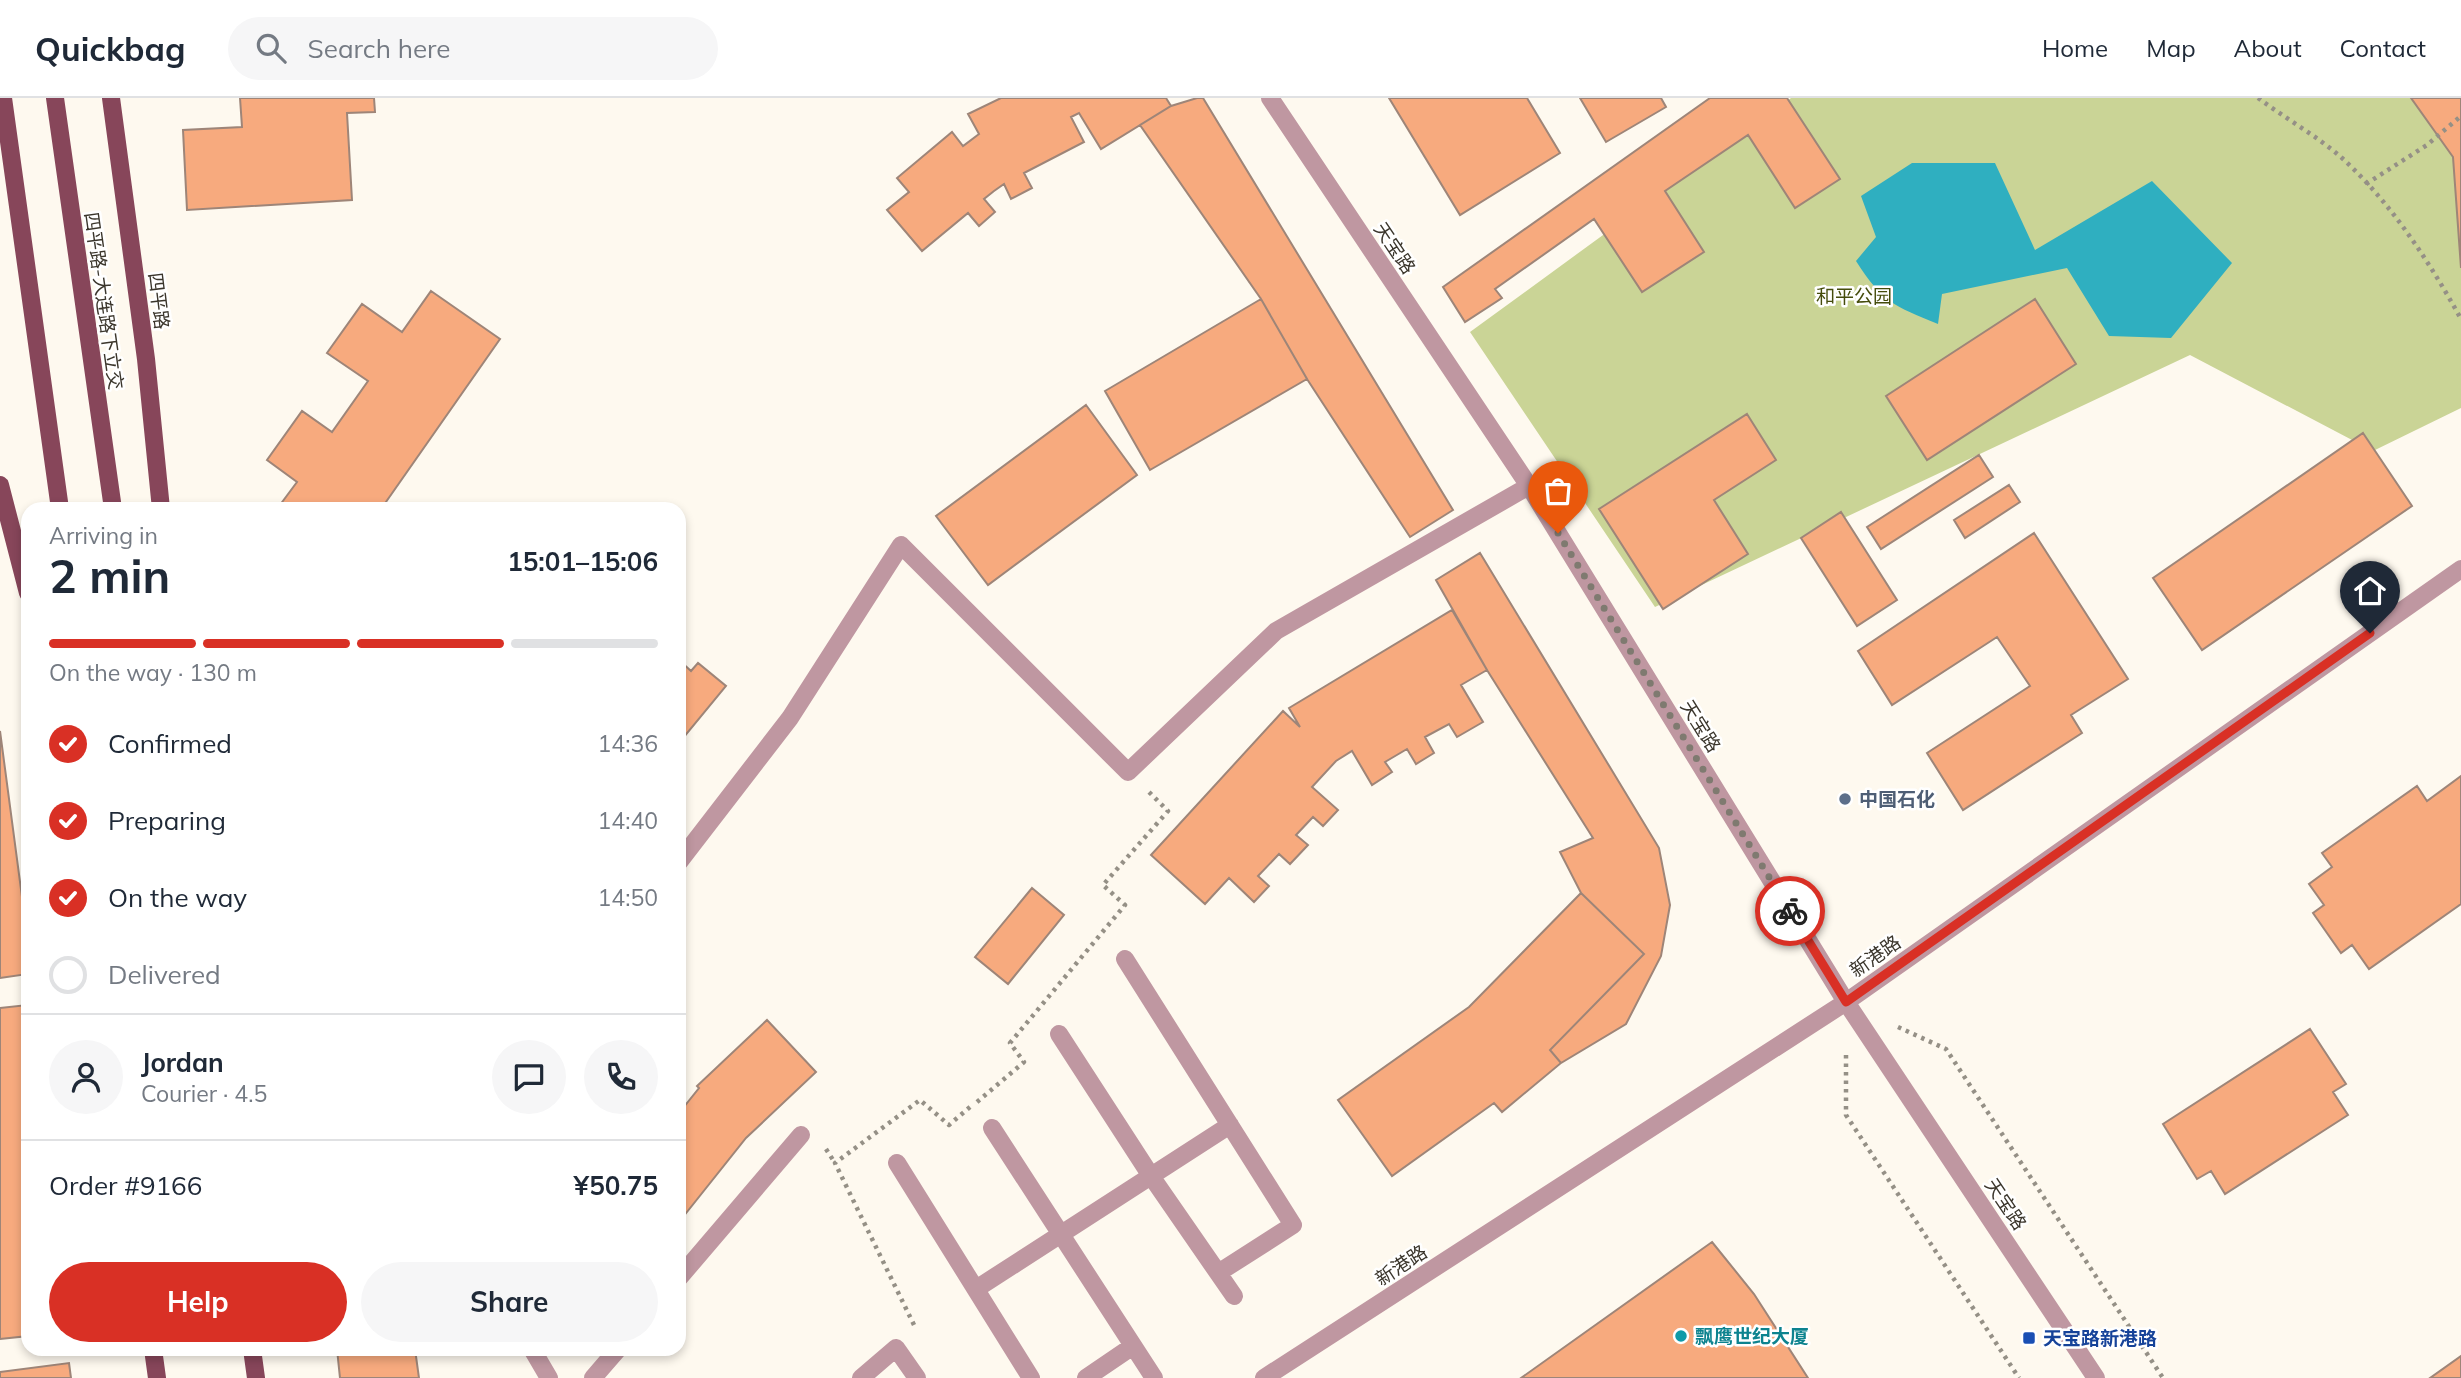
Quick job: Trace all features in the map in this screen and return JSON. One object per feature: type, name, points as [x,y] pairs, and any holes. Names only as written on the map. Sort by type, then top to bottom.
[{"type":"main road","points":[[3,98],[59,502]]},
{"type":"main road","name":"四平路-大连路下立交","points":[[55,98],[112,502]]},
{"type":"main road","name":"四平路","points":[[111,98],[146,359],[160,502]]},
{"type":"main road","points":[[0,485],[21,566]]},
{"type":"main road","points":[[154,1356],[158,1378]]},
{"type":"main road","points":[[253,1356],[256,1378]]},
{"type":"street","name":"天宝路","points":[[1270,98],[1530,486],[1846,1002],[2096,1378]]},
{"type":"street","points":[[686,853],[790,718],[901,545],[1128,772],[1276,631],[1530,486]]},
{"type":"street","name":"新港路","points":[[1264,1378],[1846,1002],[2461,569]]},
{"type":"street","points":[[1125,959],[1293,1225],[1218,1273]]},
{"type":"street","points":[[1059,1034],[1151,1176],[1234,1296]]},
{"type":"street","points":[[976,1289],[1230,1125]]},
{"type":"street","points":[[992,1128],[1154,1378]]},
{"type":"street","points":[[686,1270],[801,1135]]},
{"type":"street","points":[[897,1163],[1031,1378]]},
{"type":"street","points":[[1086,1378],[1133,1346]]},
{"type":"street","points":[[861,1378],[896,1348],[917,1378]]},
{"type":"street","points":[[536,1356],[549,1378]]},
{"type":"street","points":[[593,1378],[612,1356]]},
{"type":"path","points":[[2258,98],[2340,157],[2366,184],[2435,271],[2461,319]]},
{"type":"path","points":[[2366,184],[2427,145],[2461,116]]},
{"type":"path","points":[[896,1348],[918,1333],[835,1163],[920,1100],[949,1125],[1024,1062],[1010,1043],[1125,905],[1103,885],[1168,811],[1128,772]]},
{"type":"path","name":"天宝路","points":[[1946,1049],[2163,1378]]},
{"type":"path","points":[[1846,1115],[2019,1378]]},
{"type":"green space","name":"和平公园","points":[[1791,98],[2461,98],[2461,408],[2373,451],[2190,355],[1655,607],[1470,332]]},
{"type":"water","points":[[1912,163],[1995,163],[2035,250],[2152,181],[2232,263],[2171,338],[2109,336],[2067,268],[1942,294],[1938,324],[1890,301],[1874,286],[1856,261],[1876,237],[1861,196]]},
{"type":"building","points":[[240,98],[374,98],[375,112],[347,113],[352,200],[187,210],[183,130],[242,127]]},
{"type":"building","points":[[1001,98],[1166,98],[1171,106],[1101,149],[1079,113],[1071,117],[1084,142],[1024,173],[1032,188],[1011,199],[1004,184],[984,199],[995,212],[979,226],[968,213],[922,251],[887,210],[909,192],[897,178],[952,132],[963,146],[979,134],[968,114]]},
{"type":"building","points":[[1203,98],[1453,510],[1410,537],[1307,379],[1261,299],[1140,125],[1171,106]]},
{"type":"building","points":[[1389,98],[1527,98],[1560,153],[1460,215]]},
{"type":"building","points":[[1580,98],[1661,98],[1666,107],[1606,142]]},
{"type":"building","points":[[1710,98],[1787,98],[1840,179],[1795,208],[1748,135],[1665,191],[1704,252],[1642,292],[1594,219],[1495,289],[1502,298],[1465,322],[1443,287]]},
{"type":"building","points":[[2411,98],[2461,98],[2461,268],[2453,157]]},
{"type":"building","points":[[431,291],[500,339],[386,502],[282,502],[297,482],[267,460],[302,411],[332,432],[368,381],[327,353],[362,304],[402,332]]},
{"type":"building","points":[[1261,299],[1307,379],[1150,470],[1105,391]]},
{"type":"building","points":[[2035,299],[2076,364],[1927,460],[1886,396]]},
{"type":"building","points":[[1086,405],[1137,475],[988,585],[936,516]]},
{"type":"building","points":[[1747,414],[1776,460],[1714,500],[1748,554],[1663,609],[1599,509]]},
{"type":"building","points":[[2363,433],[2412,506],[2202,650],[2153,578]]},
{"type":"building","points":[[1979,455],[1993,477],[1881,549],[1867,527]]},
{"type":"building","points":[[2009,485],[2020,502],[1965,538],[1954,520]]},
{"type":"building","points":[[1841,512],[1897,600],[1857,626],[1801,538]]},
{"type":"building","points":[[2034,533],[2128,679],[2071,715],[2082,733],[1963,810],[1927,753],[2030,686],[1997,637],[1892,705],[1858,651]]},
{"type":"building","points":[[1480,553],[1659,848],[1670,905],[1661,956],[1626,1024],[1561,1063],[1550,1050],[1644,954],[1581,893],[1560,852],[1593,838],[1487,670],[1436,580]]},
{"type":"building","points":[[1452,610],[1487,670],[1461,685],[1483,722],[1457,737],[1449,724],[1425,737],[1434,753],[1416,764],[1407,749],[1385,762],[1392,772],[1372,785],[1352,751],[1336,761],[1312,787],[1338,810],[1323,826],[1313,817],[1296,835],[1308,845],[1290,864],[1279,854],[1258,876],[1269,886],[1254,902],[1229,878],[1205,904],[1151,855],[1283,711],[1300,727],[1289,708]]},
{"type":"building","points":[[698,663],[726,686],[686,735],[686,666],[691,671]]},
{"type":"building","points":[[0,731],[21,889],[21,975],[0,978]]},
{"type":"building","points":[[2461,776],[2461,904],[2369,969],[2352,945],[2341,953],[2313,913],[2324,905],[2309,884],[2332,867],[2322,853],[2417,786],[2427,801]]},
{"type":"building","points":[[1032,888],[1064,915],[1008,984],[975,957]]},
{"type":"building","points":[[1581,893],[1644,954],[1550,1050],[1561,1063],[1502,1112],[1494,1103],[1392,1176],[1338,1100],[1469,1007]]},
{"type":"building","points":[[21,1006],[21,1337],[0,1339],[0,1008]]},
{"type":"building","points":[[767,1020],[816,1072],[746,1138],[686,1213],[686,1104],[699,1088],[697,1086]]},
{"type":"building","points":[[2310,1029],[2346,1084],[2333,1092],[2348,1115],[2225,1194],[2211,1171],[2197,1179],[2163,1124]]},
{"type":"building","name":"飘鹰世纪大厦","points":[[1712,1242],[1754,1294],[1808,1378],[1521,1378]]},
{"type":"building","points":[[338,1356],[416,1356],[419,1378],[340,1378]]},
{"type":"building","points":[[2461,1356],[2461,1378],[2430,1378]]},
{"type":"building","points":[[69,1363],[71,1378],[0,1378],[0,1372]]},
{"type":"way so far","points":[[1558,533],[1790,911]]},
{"type":"place","name":"中国石化","points":[[1845,799]]},
{"type":"place","name":"飘鹰世纪大厦","points":[[1681,1336]]},
{"type":"place","name":"天宝路新港路","points":[[2029,1338]]},
{"type":"route","points":[[1790,911],[1846,1002],[2370,633]]}]
